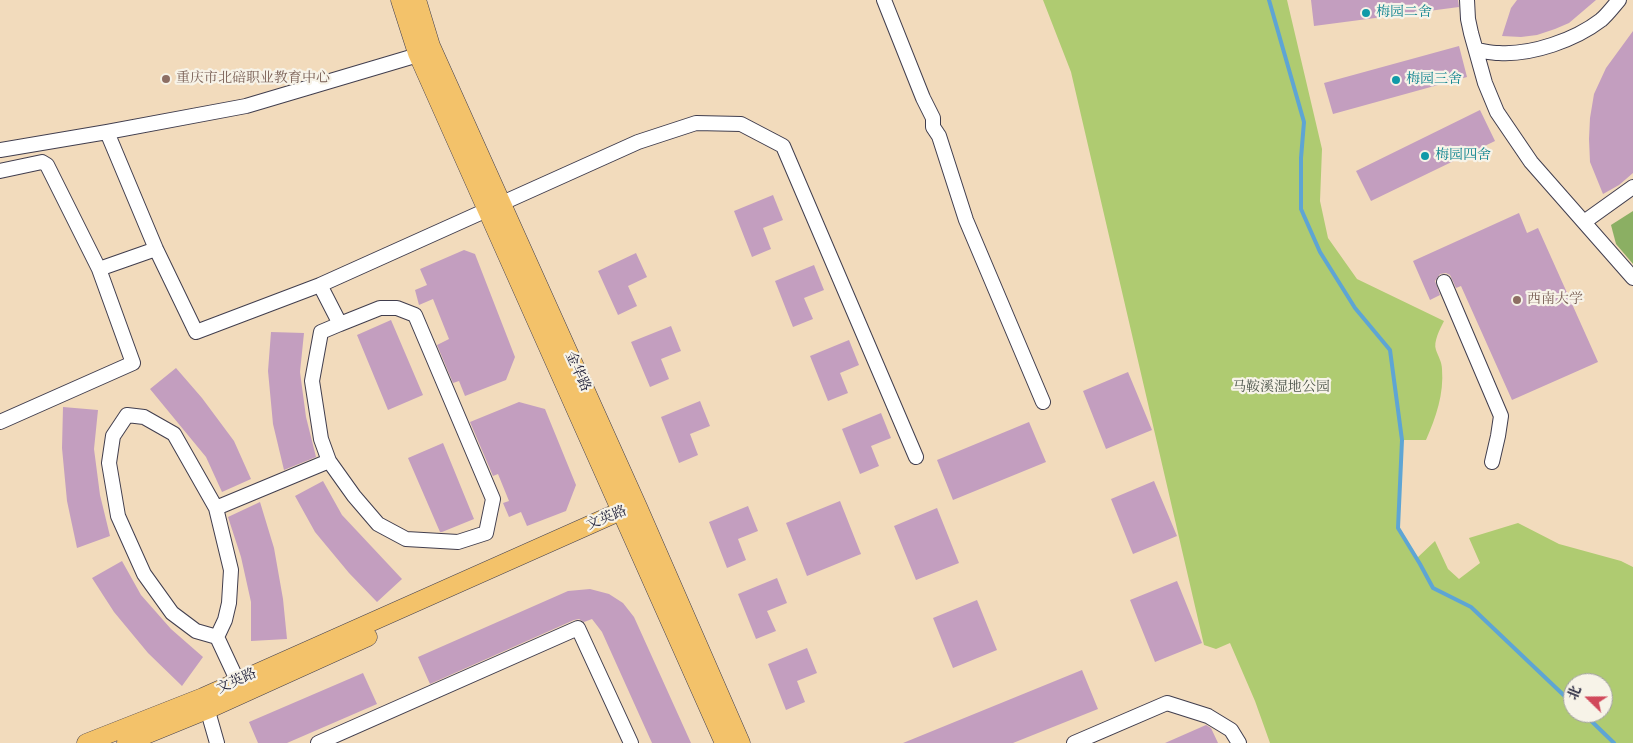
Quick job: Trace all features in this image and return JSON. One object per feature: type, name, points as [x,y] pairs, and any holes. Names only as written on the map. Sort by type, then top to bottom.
[{"type":"main road","name":"金华路","points":[[400,0],[418,55],[494,207]]},
{"type":"main road","name":"金华路","points":[[417,0],[431,46],[494,207],[628,513],[724,743]]},
{"type":"main road","name":"金华路","points":[[628,513],[741,743]]},
{"type":"main road","name":"文英路","points":[[86,743],[205,703],[238,682],[628,513]]},
{"type":"main road","name":"文英路","points":[[126,743],[205,703],[628,513]]},
{"type":"street","points":[[884,0],[923,98],[933,118],[934,127],[939,136],[966,220],[1043,402]]},
{"type":"street","points":[[1468,0],[1468,19],[1476,50],[1485,83],[1497,112],[1531,162],[1633,278]]},
{"type":"street","points":[[1476,50],[1500,53],[1550,46],[1583,31],[1602,19],[1619,0]]},
{"type":"street","points":[[0,150],[246,106],[418,55]]},
{"type":"street","points":[[107,132],[156,249],[196,332],[320,285],[638,142],[696,123],[741,124],[783,146],[916,457]]},
{"type":"street","points":[[0,171],[42,162],[47,165],[99,269],[133,363],[0,422]]},
{"type":"street","points":[[1584,222],[1633,186]]},
{"type":"street","points":[[99,269],[156,249]]},
{"type":"street","points":[[1444,282],[1501,416],[1492,462]]},
{"type":"street","points":[[320,285],[340,324]]},
{"type":"street","points":[[380,308],[397,308],[415,315],[493,499],[486,533],[458,542],[406,539],[378,524],[354,496],[329,461],[321,439],[312,381],[321,332],[340,324],[380,308]]},
{"type":"street","points":[[217,637],[225,620],[229,603],[231,570],[216,508],[174,434],[144,418],[127,415],[113,436],[109,463],[118,516],[144,574],[172,613],[196,631],[217,637],[238,682]]},
{"type":"street","points":[[216,508],[329,461]]},
{"type":"street","points":[[318,743],[578,628],[631,743]]},
{"type":"street","points":[[205,703],[217,743]]},
{"type":"street","points":[[1074,743],[1166,703],[1208,716],[1231,730],[1239,743]]},
{"type":"green space","name":"马鞍溪湿地公园","points":[[1043,0],[1287,0],[1322,149],[1320,201],[1328,238],[1357,279],[1444,321],[1435,343],[1441,364],[1442,387],[1433,423],[1426,440],[1402,440],[1398,528],[1417,558],[1435,541],[1448,569],[1459,579],[1480,563],[1469,538],[1518,523],[1559,544],[1621,561],[1633,567],[1633,743],[1270,743],[1255,701],[1230,643],[1216,649],[1204,645],[1071,72]]},
{"type":"green space","points":[[1633,211],[1633,264],[1616,244],[1611,225]]},
{"type":"building","name":"梅园二舍","points":[[1311,0],[1458,0],[1459,7],[1314,26]]},
{"type":"building","points":[[1517,0],[1596,0],[1569,23],[1555,29],[1537,35],[1521,37],[1502,36],[1511,8]]},
{"type":"building","points":[[1633,31],[1633,173],[1619,185],[1603,194],[1590,162],[1590,118],[1594,94],[1606,68]]},
{"type":"building","name":"梅园三舍","points":[[1459,46],[1467,77],[1333,114],[1324,83]]},
{"type":"building","name":"梅园四舍","points":[[1480,110],[1495,141],[1371,201],[1356,171]]},
{"type":"building","points":[[773,195],[783,220],[763,228],[771,249],[752,257],[734,211]]},
{"type":"building","points":[[1519,213],[1527,233],[1538,228],[1598,362],[1512,400],[1461,286],[1456,288],[1450,275],[1446,273],[1440,274],[1435,281],[1440,295],[1430,300],[1413,261]]},
{"type":"building","points":[[464,250],[475,254],[515,357],[506,380],[465,396],[459,381],[453,383],[437,345],[449,339],[433,299],[419,305],[415,290],[427,285],[420,269]]},
{"type":"building","points":[[636,253],[647,277],[628,286],[637,306],[618,315],[598,271]]},
{"type":"building","points":[[814,265],[824,290],[804,298],[813,319],[793,327],[775,281]]},
{"type":"building","points":[[391,320],[423,395],[388,410],[357,335]]},
{"type":"building","points":[[671,326],[681,351],[661,359],[669,379],[650,387],[631,342]]},
{"type":"building","points":[[271,332],[304,333],[300,372],[306,417],[316,457],[284,470],[273,424],[268,371]]},
{"type":"building","points":[[849,340],[859,365],[840,373],[848,393],[828,401],[810,356]]},
{"type":"building","points":[[176,368],[202,398],[234,441],[251,479],[222,492],[206,457],[150,389]]},
{"type":"building","points":[[1128,372],[1152,430],[1106,449],[1083,391]]},
{"type":"building","points":[[700,401],[710,426],[690,434],[698,455],[679,463],[661,417]]},
{"type":"building","points":[[519,402],[545,409],[576,485],[566,511],[527,526],[521,512],[509,517],[503,503],[509,501],[498,474],[493,476],[470,422]]},
{"type":"building","points":[[63,407],[98,410],[94,449],[100,495],[110,536],[77,548],[67,501],[62,448]]},
{"type":"building","points":[[881,413],[891,438],[871,446],[879,466],[860,474],[842,429]]},
{"type":"building","points":[[1029,422],[1046,462],[953,500],[937,460]]},
{"type":"building","points":[[443,443],[474,519],[440,532],[408,458]]},
{"type":"building","points":[[323,481],[342,515],[402,579],[377,602],[349,573],[315,532],[295,496]]},
{"type":"building","points":[[1154,481],[1177,536],[1133,554],[1111,499]]},
{"type":"building","points":[[840,501],[861,554],[807,576],[786,523]]},
{"type":"building","points":[[260,502],[274,548],[283,599],[287,639],[251,641],[251,602],[241,557],[228,517]]},
{"type":"building","points":[[748,506],[758,531],[738,539],[746,560],[727,568],[709,522]]},
{"type":"building","points":[[937,508],[959,563],[916,580],[894,526]]},
{"type":"building","points":[[122,561],[141,595],[171,629],[203,657],[182,686],[148,653],[114,612],[92,578]]},
{"type":"building","points":[[777,578],[787,603],[767,611],[776,631],[756,639],[738,594]]},
{"type":"building","points":[[1177,581],[1202,643],[1155,662],[1130,600]]},
{"type":"building","points":[[590,589],[609,594],[623,603],[634,617],[691,743],[652,743],[602,632],[592,619],[584,622],[579,619],[574,620],[430,684],[418,657],[568,591]]},
{"type":"building","points":[[977,600],[997,650],[953,668],[933,618]]},
{"type":"building","points":[[807,648],[817,673],[797,681],[805,702],[786,710],[768,664]]},
{"type":"building","points":[[1082,670],[1098,709],[1013,743],[903,743]]},
{"type":"building","points":[[363,673],[377,704],[287,743],[258,743],[249,722]]},
{"type":"building","points":[[1206,725],[1211,728],[1218,743],[1165,743]]},
{"type":"waterway","points":[[1269,0],[1304,122],[1301,158],[1301,209],[1320,252],[1355,308],[1390,350],[1402,440],[1398,528],[1433,588],[1471,607],[1563,694]]},
{"type":"waterway","points":[[1593,723],[1614,743]]},
{"type":"place","name":"梅园二舍","points":[[1366,13]]},
{"type":"place","name":"重庆市北碚职业教育中心","points":[[166,79]]},
{"type":"place","name":"梅园三舍","points":[[1396,80]]},
{"type":"place","name":"梅园四舍","points":[[1425,156]]},
{"type":"place","name":"西南大学","points":[[1517,300]]}]
